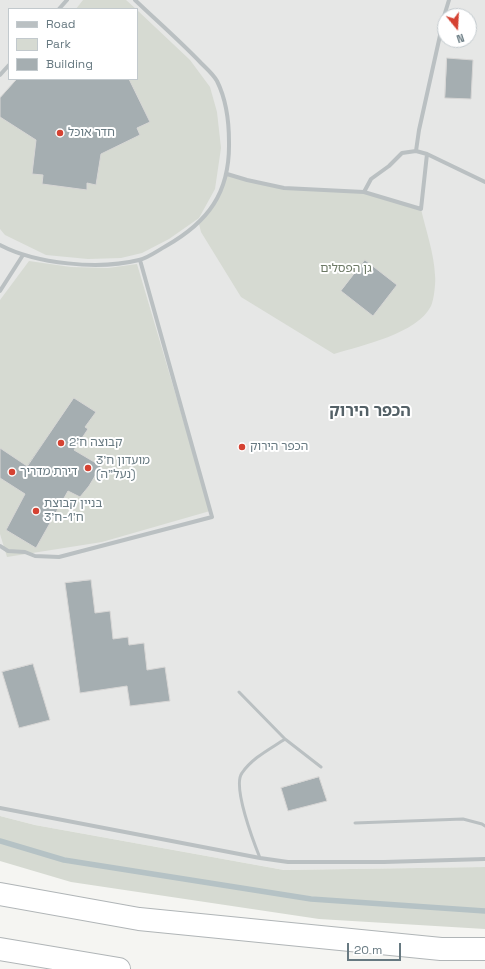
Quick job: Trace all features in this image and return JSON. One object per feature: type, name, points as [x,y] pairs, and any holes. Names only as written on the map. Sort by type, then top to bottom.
[{"type":"highway","points":[[0,894],[139,920],[442,949],[485,949]]},
{"type":"highway","points":[[0,949],[119,969]]},
{"type":"street","points":[[60,8],[67,0]]},
{"type":"street","points":[[0,245],[23,255],[77,265],[120,263],[140,260],[179,238],[199,224],[215,203],[225,182],[230,158],[229,130],[226,108],[216,80],[189,51],[135,0]]},
{"type":"street","points":[[416,151],[419,130],[449,0]]},
{"type":"street","points":[[0,75],[8,66]]},
{"type":"street","points":[[364,192],[371,179],[389,166],[402,153],[416,151],[426,154],[485,182]]},
{"type":"street","points":[[227,174],[284,188],[364,192],[421,209],[426,154]]},
{"type":"street","points":[[0,291],[23,255]]},
{"type":"street","points":[[0,546],[8,550],[24,552],[35,556],[59,557],[212,517],[140,260]]},
{"type":"street","points":[[0,808],[260,858],[296,862],[384,862],[485,859]]},
{"type":"lane","points":[[239,692],[285,739],[321,767]]},
{"type":"lane","points":[[260,858],[250,833],[243,807],[240,788],[240,774],[256,758],[285,739]]},
{"type":"lane","points":[[355,823],[463,820],[485,826]]},
{"type":"shaded area","name":"הכפר הירוק","points":[[0,0],[485,0],[485,867],[284,870],[35,825],[0,816]]},
{"type":"green space","points":[[83,0],[126,0],[135,8],[77,8]]},
{"type":"green space","points":[[138,11],[190,60],[210,87],[217,112],[221,148],[215,189],[199,218],[169,239],[142,253],[121,258],[88,259],[46,255],[5,235],[0,229],[0,117],[36,139],[32,174],[43,175],[42,183],[86,190],[87,183],[96,184],[102,147],[119,145],[140,135],[137,128],[150,122],[129,80],[138,80]]},
{"type":"green space","name":"גן הפסלים","points":[[227,174],[284,188],[364,192],[421,209],[434,267],[435,286],[431,306],[424,316],[402,331],[334,354],[241,297],[201,232],[199,224],[215,203]]},
{"type":"green space","points":[[29,261],[71,267],[108,268],[137,264],[210,511],[102,542],[7,557],[0,534],[0,300]]},
{"type":"green space","points":[[0,816],[35,825],[284,870],[485,867],[485,929],[319,919],[71,882],[0,861]]},
{"type":"building","points":[[447,58],[473,60],[471,99],[445,98]]},
{"type":"building","name":"חדר אוכל","points":[[16,80],[129,80],[150,122],[137,128],[140,135],[101,154],[96,185],[87,183],[87,190],[42,184],[43,175],[32,174],[36,140],[0,117],[0,98]]},
{"type":"building","points":[[365,260],[397,285],[373,316],[341,291]]},
{"type":"building","points":[[74,398],[96,412],[85,427],[88,429],[74,450],[101,466],[89,486],[80,497],[68,491],[36,548],[6,530],[25,494],[0,478],[0,448],[27,466]]},
{"type":"building","points":[[91,580],[95,613],[110,611],[113,639],[128,637],[129,645],[144,643],[147,670],[165,667],[170,701],[130,706],[127,686],[80,693],[65,583]]},
{"type":"building","points":[[33,664],[50,720],[19,728],[2,672]]},
{"type":"building","points":[[319,777],[327,801],[288,811],[281,788]]},
{"type":"waterway","points":[[0,841],[64,860],[311,899],[485,911]]},
{"type":"place","name":"חדר אוכל","points":[[60,133]]},
{"type":"place","name":"קבוצה ח'2","points":[[61,443]]},
{"type":"place","name":"הכפר הירוק","points":[[242,447]]},
{"type":"place","name":"מועדון ח'3 (נעל\"ה)","points":[[88,468]]},
{"type":"place","name":"דירת מדריך","points":[[12,472]]},
{"type":"place","name":"בניין קבוצת ח'1-ח'3","points":[[36,511]]},
{"type":"district","name":"הכפר הירוק","points":[[370,412]]}]
